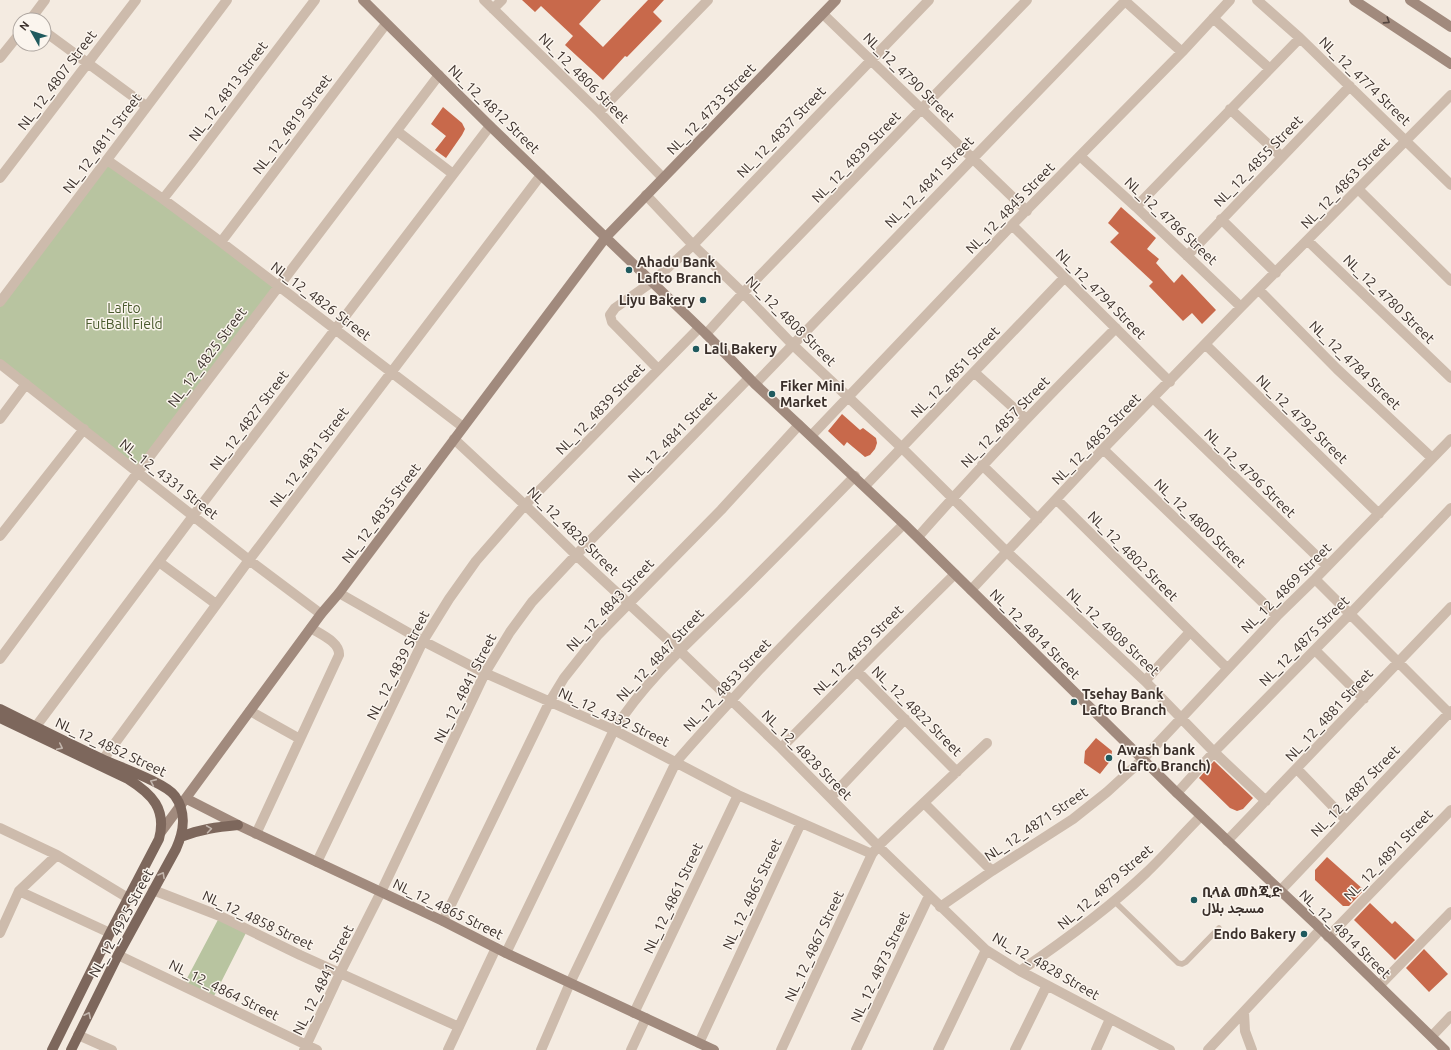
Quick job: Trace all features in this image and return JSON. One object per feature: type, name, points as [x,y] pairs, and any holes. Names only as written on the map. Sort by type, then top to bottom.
[{"type":"main road","name":"NL_12_4852 Street","points":[[0,709],[34,730],[100,762],[164,787],[184,803]]},
{"type":"main road","name":"NL_12_4852 Street","points":[[0,718],[34,730]]},
{"type":"main road","name":"NL_12_4852 Street","points":[[100,762],[142,788],[151,796],[161,814],[161,832]]},
{"type":"main road","name":"NL_12_4925 Street","points":[[71,1050],[118,954],[176,849],[181,837],[184,822],[184,803]]},
{"type":"main road","points":[[181,837],[207,828],[238,825]]},
{"type":"main road","name":"NL_12_4925 Street","points":[[52,1050],[159,839],[161,832]]},
{"type":"main road","points":[[84,986],[100,993]]},
{"type":"street","points":[[36,12],[45,0]]},
{"type":"street","name":"NL_12_4807 Street","points":[[0,178],[136,0]]},
{"type":"street","name":"NL_12_4811 Street","points":[[0,302],[4,288],[107,160],[227,0]]},
{"type":"street","name":"NL_12_4813 Street","points":[[163,199],[314,0]]},
{"type":"street","name":"NL_12_4806 Street","points":[[484,0],[599,112],[663,178]]},
{"type":"street","points":[[493,9],[502,0]]},
{"type":"street","points":[[599,112],[708,0]]},
{"type":"street","name":"NL_12_4733 Street","points":[[606,237],[836,0]]},
{"type":"street","name":"NL_12_4837 Street","points":[[658,369],[612,322],[610,315],[615,308],[652,282],[693,245],[929,0]]},
{"type":"street","name":"NL_12_4839 Street","points":[[317,862],[423,641],[449,599],[476,562],[525,505],[658,369],[743,293],[1027,0]]},
{"type":"street","points":[[1124,0],[1182,52]]},
{"type":"street","name":"NL_12_4841 Street","points":[[306,1047],[340,973],[381,892],[485,673],[510,632],[532,602],[576,555],[752,381],[792,344],[1124,0]]},
{"type":"street","name":"NL_12_4845 Street","points":[[811,436],[1012,225],[1182,52],[1230,0]]},
{"type":"street","name":"NL_12_4774 Street","points":[[1257,0],[1300,38],[1451,185]]},
{"type":"street","points":[[1354,0],[1451,64]]},
{"type":"street","points":[[1410,0],[1451,27]]},
{"type":"street","name":"NL_12_4812 Street","points":[[366,1],[386,24],[606,237]]},
{"type":"street","name":"NL_12_4790 Street","points":[[823,14],[1027,211]]},
{"type":"street","points":[[1213,18],[1270,69]]},
{"type":"street","name":"NL_12_4819 Street","points":[[221,242],[386,24]]},
{"type":"street","points":[[52,37],[146,106]]},
{"type":"street","points":[[1136,207],[1300,38]]},
{"type":"street","points":[[0,58],[4,46],[12,40]]},
{"type":"street","name":"NL_12_4825 Street","points":[[0,659],[138,472],[439,75]]},
{"type":"street","name":"NL_12_4855 Street","points":[[1187,256],[1350,86]]},
{"type":"street","name":"NL_12_4863 Street","points":[[971,590],[1241,307],[1451,95]]},
{"type":"street","points":[[1230,109],[1282,156]]},
{"type":"street","name":"NL_12_4827 Street","points":[[34,730],[193,516],[490,126]]},
{"type":"street","points":[[396,130],[453,174]]},
{"type":"street","name":"NL_12_4786 Street","points":[[1080,156],[1241,307]]},
{"type":"street","name":"NL_12_4826 Street","points":[[107,160],[221,242],[463,427]]},
{"type":"street","name":"NL_12_4831 Street","points":[[100,762],[390,372],[541,175]]},
{"type":"street","points":[[1358,190],[1451,281]]},
{"type":"street","name":"NL_12_4808 Street","points":[[646,195],[693,245],[847,398],[901,447],[1007,552],[1145,681],[1214,752],[1266,801]]},
{"type":"street","points":[[1221,219],[1276,273]]},
{"type":"street","name":"NL_12_4794 Street","points":[[1012,225],[1170,382]]},
{"type":"street","name":"NL_12_4814 Street","points":[[606,237],[752,381],[918,537],[1200,816],[1325,933],[1446,1050]]},
{"type":"street","name":"NL_12_4835 Street","points":[[184,803],[321,614],[339,593],[606,237]]},
{"type":"street","name":"NL_12_4780 Street","points":[[1308,241],[1451,378]]},
{"type":"street","name":"NL_12_4851 Street","points":[[865,486],[901,447],[975,373],[1064,278]]},
{"type":"street","name":"NL_12_4784 Street","points":[[1259,290],[1337,370],[1432,458]]},
{"type":"street","name":"NL_12_4857 Street","points":[[918,537],[982,465],[1116,328]]},
{"type":"street","name":"NL_12_4792 Street","points":[[1206,345],[1379,514]]},
{"type":"street","name":"NL_12_4331 Street","points":[[0,364],[249,560],[321,614]]},
{"type":"street","points":[[975,373],[1026,419]]},
{"type":"street","points":[[0,419],[26,384]]},
{"type":"street","name":"NL_12_4796 Street","points":[[1154,399],[1327,566]]},
{"type":"street","name":"NL_12_4843 Street","points":[[443,921],[550,702],[564,678],[598,635],[721,510],[799,425]]},
{"type":"street","points":[[0,536],[84,429]]},
{"type":"street","name":"NL_12_4828 Street","points":[[454,439],[781,748],[831,797],[875,850],[929,896],[986,950],[1020,971],[1170,1050]]},
{"type":"street","name":"NL_12_4869 Street","points":[[1143,760],[1227,668],[1451,439]]},
{"type":"street","name":"NL_12_4800 Street","points":[[1104,449],[1277,616]]},
{"type":"street","points":[[982,465],[1038,519]]},
{"type":"street","name":"NL_12_4847 Street","points":[[506,953],[614,730],[625,712],[680,651],[774,559],[854,476]]},
{"type":"street","name":"NL_12_4802 Street","points":[[1057,500],[1227,668]]},
{"type":"street","name":"NL_12_4875 Street","points":[[1177,793],[1214,752],[1350,614],[1451,508]]},
{"type":"street","name":"NL_12_4853 Street","points":[[541,1050],[570,983],[676,762],[822,604],[904,524]]},
{"type":"street","points":[[159,562],[216,604]]},
{"type":"street","name":"NL_12_4859 Street","points":[[781,748],[955,574]]},
{"type":"street","points":[[1315,579],[1450,713]]},
{"type":"street","name":"NL_12_4332 Street","points":[[339,593],[423,641],[485,673],[614,730],[738,795],[801,823],[875,850]]},
{"type":"street","name":"NL_12_4881 Street","points":[[1227,841],[1297,770],[1451,607]]},
{"type":"street","points":[[256,834],[340,655],[340,650],[337,646],[311,628]]},
{"type":"street","points":[[1145,681],[1190,632]]},
{"type":"street","points":[[1314,650],[1364,699]]},
{"type":"street","name":"NL_12_4822 Street","points":[[857,671],[957,772]]},
{"type":"street","points":[[250,711],[300,739]]},
{"type":"street","name":"NL_12_4887 Street","points":[[1280,891],[1346,820],[1450,713]]},
{"type":"street","points":[[831,797],[905,719]]},
{"type":"street","name":"NL_12_4867 Street","points":[[781,1050],[875,850],[987,743]]},
{"type":"street","name":"NL_12_4871 Street","points":[[940,907],[992,871],[1073,819],[1143,760]]},
{"type":"street","points":[[1297,770],[1346,820]]},
{"type":"street","name":"NL_12_4861 Street","points":[[634,1013],[738,795]]},
{"type":"street","points":[[161,832],[184,803]]},
{"type":"street","name":"NL_12_4865 Street","points":[[184,803],[238,825],[714,1050]]},
{"type":"street","points":[[924,803],[992,871]]},
{"type":"street","name":"NL_12_4891 Street","points":[[1208,1050],[1244,1012],[1451,810]]},
{"type":"street","name":"NL_12_4879 Street","points":[[1020,971],[1068,938],[1114,901],[1146,873],[1200,816]]},
{"type":"street","name":"NL_12_4865 Street","points":[[699,1042],[801,823]]},
{"type":"street","points":[[0,828],[57,855],[128,898]]},
{"type":"street","points":[[0,933],[19,891],[57,855]]},
{"type":"street","name":"NL_12_4858 Street","points":[[153,890],[220,916],[459,1027]]},
{"type":"street","points":[[19,891],[110,933]]},
{"type":"street","name":"NL_12_4873 Street","points":[[856,1050],[929,896]]},
{"type":"street","points":[[1380,986],[1451,912]]},
{"type":"street","points":[[448,1050],[496,948]]},
{"type":"street","points":[[938,1050],[986,950]]},
{"type":"street","name":"NL_12_4864 Street","points":[[118,954],[306,1047],[318,1050]]},
{"type":"street","points":[[1015,1050],[1047,984]]},
{"type":"street","points":[[1244,1012],[1245,1032],[1252,1050]]},
{"type":"street","points":[[1432,1036],[1451,1016]]},
{"type":"street","points":[[631,1050],[646,1018]]},
{"type":"street","points":[[1096,1050],[1110,1019]]},
{"type":"street","points":[[78,1035],[112,1050]]},
{"type":"lane","points":[[1114,901],[1178,963],[1182,964],[1186,962],[1218,928]]},
{"type":"green space","name":"Lafto FutBall Field","points":[[106,162],[279,286],[140,473],[0,360],[0,303]]},
{"type":"green space","points":[[221,914],[249,927],[213,998],[184,984]]},
{"type":"building","points":[[522,0],[601,0],[579,24],[603,47],[648,0],[664,0],[653,12],[662,21],[627,57],[625,56],[603,80],[565,45],[573,36],[541,6],[535,12]]},
{"type":"building","points":[[443,107],[462,123],[465,129],[446,158],[435,150],[446,136],[431,124]]},
{"type":"building","points":[[1121,207],[1156,238],[1147,249],[1159,259],[1156,263],[1174,283],[1182,274],[1216,310],[1202,324],[1192,313],[1183,321],[1149,286],[1153,282],[1110,242],[1119,233],[1108,223]]},
{"type":"building","points":[[842,414],[860,430],[863,428],[876,438],[877,443],[875,449],[870,455],[865,457],[847,442],[844,446],[828,431]]},
{"type":"building","points":[[1096,738],[1112,751],[1111,760],[1100,774],[1084,763],[1085,751]]},
{"type":"building","points":[[1214,761],[1253,798],[1243,809],[1237,811],[1230,808],[1199,778]]},
{"type":"building","points":[[1327,857],[1364,890],[1349,906],[1343,906],[1315,880],[1315,870]]},
{"type":"building","points":[[1370,903],[1392,924],[1395,921],[1415,940],[1395,960],[1354,920]]},
{"type":"building","points":[[1424,949],[1448,974],[1429,992],[1406,968]]},
{"type":"place","name":"Ahadu Bank Lafto Branch","points":[[629,270]]},
{"type":"place","name":"Liyu Bakery","points":[[703,300]]},
{"type":"place","name":"Lali Bakery","points":[[696,349]]},
{"type":"place","name":"Fiker Mini Market","points":[[772,394]]},
{"type":"place","name":"Tsehay Bank Lafto Branch","points":[[1074,702]]},
{"type":"place","name":"Awash bank (Lafto Branch)","points":[[1109,758]]},
{"type":"place","name":"ቢላል መስጂድ مسجد بلال","points":[[1194,900]]},
{"type":"place","name":"Endo Bakery","points":[[1304,934]]}]
